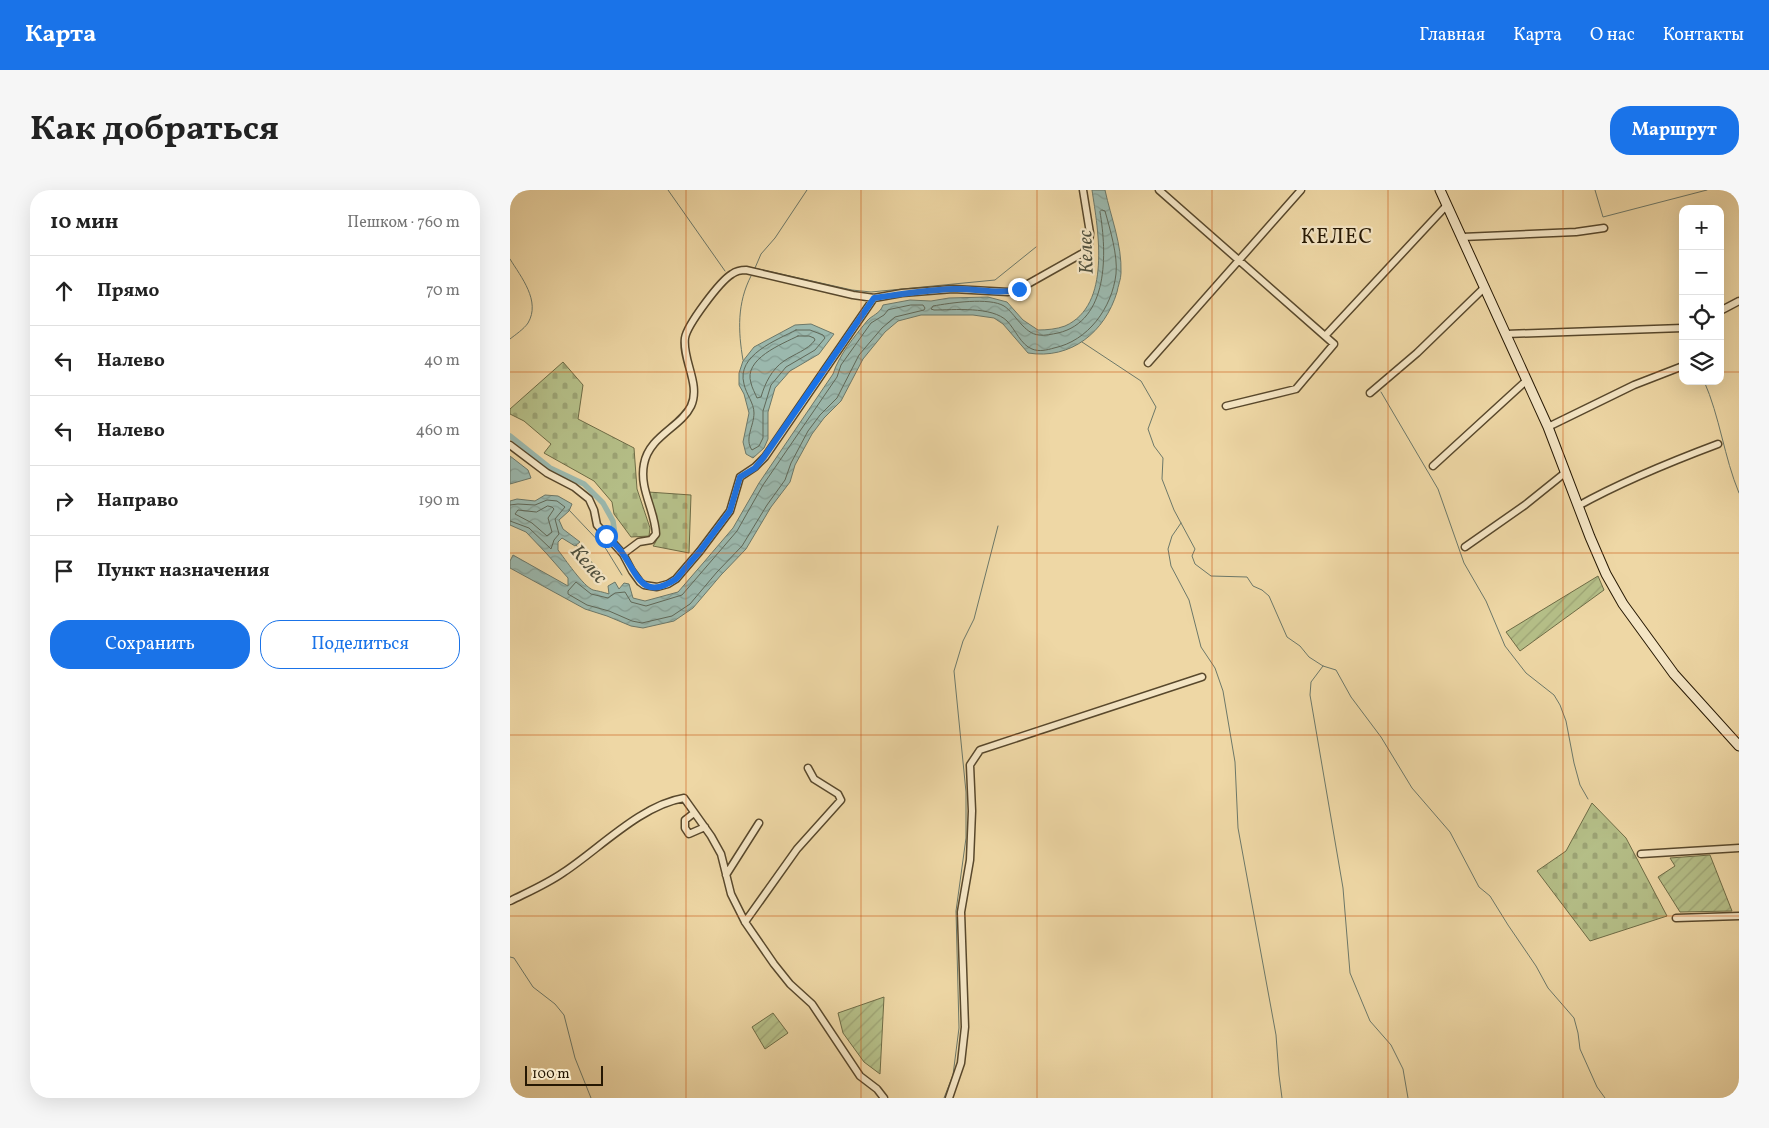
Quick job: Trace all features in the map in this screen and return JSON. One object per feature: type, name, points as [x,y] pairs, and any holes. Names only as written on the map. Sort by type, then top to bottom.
[{"type":"main road","points":[[1440,190],[1548,427],[1606,574],[1623,604],[1674,674],[1739,746]]},
{"type":"street","points":[[623,554],[639,542],[651,540],[656,534],[645,493],[642,473],[644,462],[653,444],[691,407],[693,387],[687,363],[685,338],[693,321],[718,286],[732,273],[746,270],[853,295],[874,298],[902,293],[953,289],[1008,292],[1019,289],[1083,253],[1089,243],[1090,233],[1083,190]]},
{"type":"street","points":[[1159,190],[1334,344],[1296,389],[1226,406]]},
{"type":"street","points":[[1148,363],[1301,190]]},
{"type":"street","points":[[1325,336],[1447,205]]},
{"type":"street","points":[[1462,237],[1576,232],[1604,228]]},
{"type":"street","points":[[1370,394],[1417,353],[1485,287]]},
{"type":"street","points":[[510,445],[547,473],[584,494],[592,504],[596,525],[623,554],[632,571],[644,585],[662,586],[676,579],[730,511],[740,477],[755,468],[764,457],[874,298]]},
{"type":"street","points":[[1724,309],[1739,302]]},
{"type":"street","points":[[1506,334],[1679,328]]},
{"type":"street","points":[[1548,427],[1634,385],[1679,368]]},
{"type":"street","points":[[1433,466],[1527,380]]},
{"type":"street","points":[[1578,506],[1650,470],[1718,444]]},
{"type":"street","points":[[1465,547],[1566,472]]},
{"type":"street","points":[[949,1098],[961,1063],[965,1027],[961,912],[970,860],[972,811],[970,765],[980,750],[1202,677]]},
{"type":"street","points":[[745,922],[797,849],[841,800],[838,794],[814,779],[808,768]]},
{"type":"street","points":[[510,901],[564,873],[624,828],[670,800],[684,798],[705,827],[721,854],[731,894],[745,922],[790,984],[812,1004],[860,1076],[877,1089],[884,1098]]},
{"type":"street","points":[[694,813],[685,820],[685,828],[689,834],[705,827]]},
{"type":"street","points":[[726,875],[759,823]]},
{"type":"street","points":[[1641,854],[1739,848]]},
{"type":"street","points":[[1676,918],[1739,916]]},
{"type":"green space","points":[[563,362],[583,385],[578,419],[634,448],[637,489],[650,528],[649,536],[631,537],[614,514],[612,502],[594,481],[544,453],[551,444],[524,421],[510,414],[510,409]]},
{"type":"green space","points":[[648,492],[691,495],[689,553],[653,546],[658,533],[658,527]]},
{"type":"green space","points":[[1598,576],[1604,590],[1520,651],[1506,632]]},
{"type":"green space","points":[[1592,803],[1626,838],[1667,916],[1590,941],[1537,871],[1566,851]]},
{"type":"green space","points":[[1710,855],[1732,911],[1680,912],[1658,877],[1675,866],[1670,858]]},
{"type":"green space","points":[[884,997],[880,1074],[864,1062],[843,1033],[838,1013]]},
{"type":"green space","points":[[773,1013],[788,1033],[765,1049],[752,1027]]},
{"type":"water","name":"Келес","points":[[1092,190],[1105,190],[1118,241],[1121,262],[1121,275],[1117,292],[1104,319],[1095,331],[1072,347],[1044,354],[1028,353],[1003,324],[994,318],[973,315],[921,315],[898,321],[885,332],[863,359],[841,401],[824,418],[812,434],[795,465],[790,482],[771,507],[746,549],[693,608],[674,621],[643,628],[631,626],[585,609],[510,568],[510,561],[513,555],[568,586],[568,578],[546,553],[526,532],[510,525],[510,501],[517,499],[535,501],[545,495],[558,496],[572,504],[569,511],[559,520],[563,529],[580,542],[575,546],[562,538],[558,542],[558,550],[589,588],[609,594],[608,586],[615,582],[619,589],[624,583],[629,584],[633,598],[645,601],[678,592],[733,528],[759,483],[833,374],[847,346],[883,305],[910,300],[931,301],[949,298],[988,297],[1007,302],[1023,320],[1038,330],[1065,326],[1080,316],[1090,302],[1096,284],[1098,265],[1097,225]]},
{"type":"water","points":[[811,324],[834,334],[819,354],[790,371],[775,388],[768,412],[768,439],[764,448],[753,458],[746,454],[743,442],[749,413],[744,394],[739,385],[739,373],[743,361],[754,347],[795,325]]},
{"type":"water","points":[[510,456],[528,470],[531,478],[510,484]]},
{"type":"waterway","points":[[668,190],[725,271]]},
{"type":"waterway","points":[[755,268],[761,254],[775,238],[807,190]]},
{"type":"waterway","points":[[1595,190],[1603,217],[1707,190]]},
{"type":"waterway","points":[[754,268],[852,290],[871,292],[995,280],[1036,247]]},
{"type":"waterway","points":[[510,259],[524,281],[532,306],[528,323],[510,339]]},
{"type":"waterway","points":[[743,360],[740,317],[743,296],[751,276]]},
{"type":"waterway","points":[[1082,342],[1141,381],[1156,407],[1148,429],[1154,446],[1163,458],[1162,479],[1174,510],[1195,549],[1192,556],[1195,564],[1211,576],[1247,577],[1253,586],[1269,596],[1287,637],[1300,646],[1309,657],[1323,666],[1336,670],[1351,697],[1381,737],[1412,788],[1450,832],[1479,887],[1490,896],[1536,966],[1548,988],[1574,1018],[1580,1049],[1597,1087],[1605,1098]]},
{"type":"waterway","points":[[1705,385],[1739,493]]},
{"type":"waterway","points":[[1381,392],[1438,489],[1464,563],[1486,601],[1505,646],[1526,673],[1554,695],[1560,705],[1566,721],[1580,785],[1588,799]]},
{"type":"waterway","points":[[510,436],[550,468],[584,484],[603,503],[613,521],[615,535]]},
{"type":"waterway","points":[[569,510],[606,549],[622,575]]},
{"type":"waterway","points":[[1181,523],[1172,536],[1168,549],[1171,566],[1189,600],[1201,647],[1215,668],[1223,691],[1235,762],[1238,828],[1276,1035],[1282,1098]]},
{"type":"waterway","points":[[944,1098],[953,1075],[959,1028],[956,911],[966,838],[966,792],[954,671],[963,641],[974,619],[998,526]]},
{"type":"waterway","points":[[576,545],[606,578]]},
{"type":"waterway","points":[[1323,666],[1311,682],[1310,695],[1343,888],[1350,973],[1370,1021],[1391,1045],[1403,1069],[1408,1098]]},
{"type":"waterway","points":[[510,957],[514,958],[533,987],[555,1004],[564,1015],[575,1058],[591,1098]]},
{"type":"district","name":"КЕЛЕС","points":[[1337,237]]},
{"type":"route","points":[[606,536],[623,554],[640,582],[644,585],[652,586],[668,584],[676,579],[722,524],[734,501],[736,486],[740,477],[755,468],[764,457],[874,298],[902,293],[953,289],[1008,292],[1019,289]]}]
